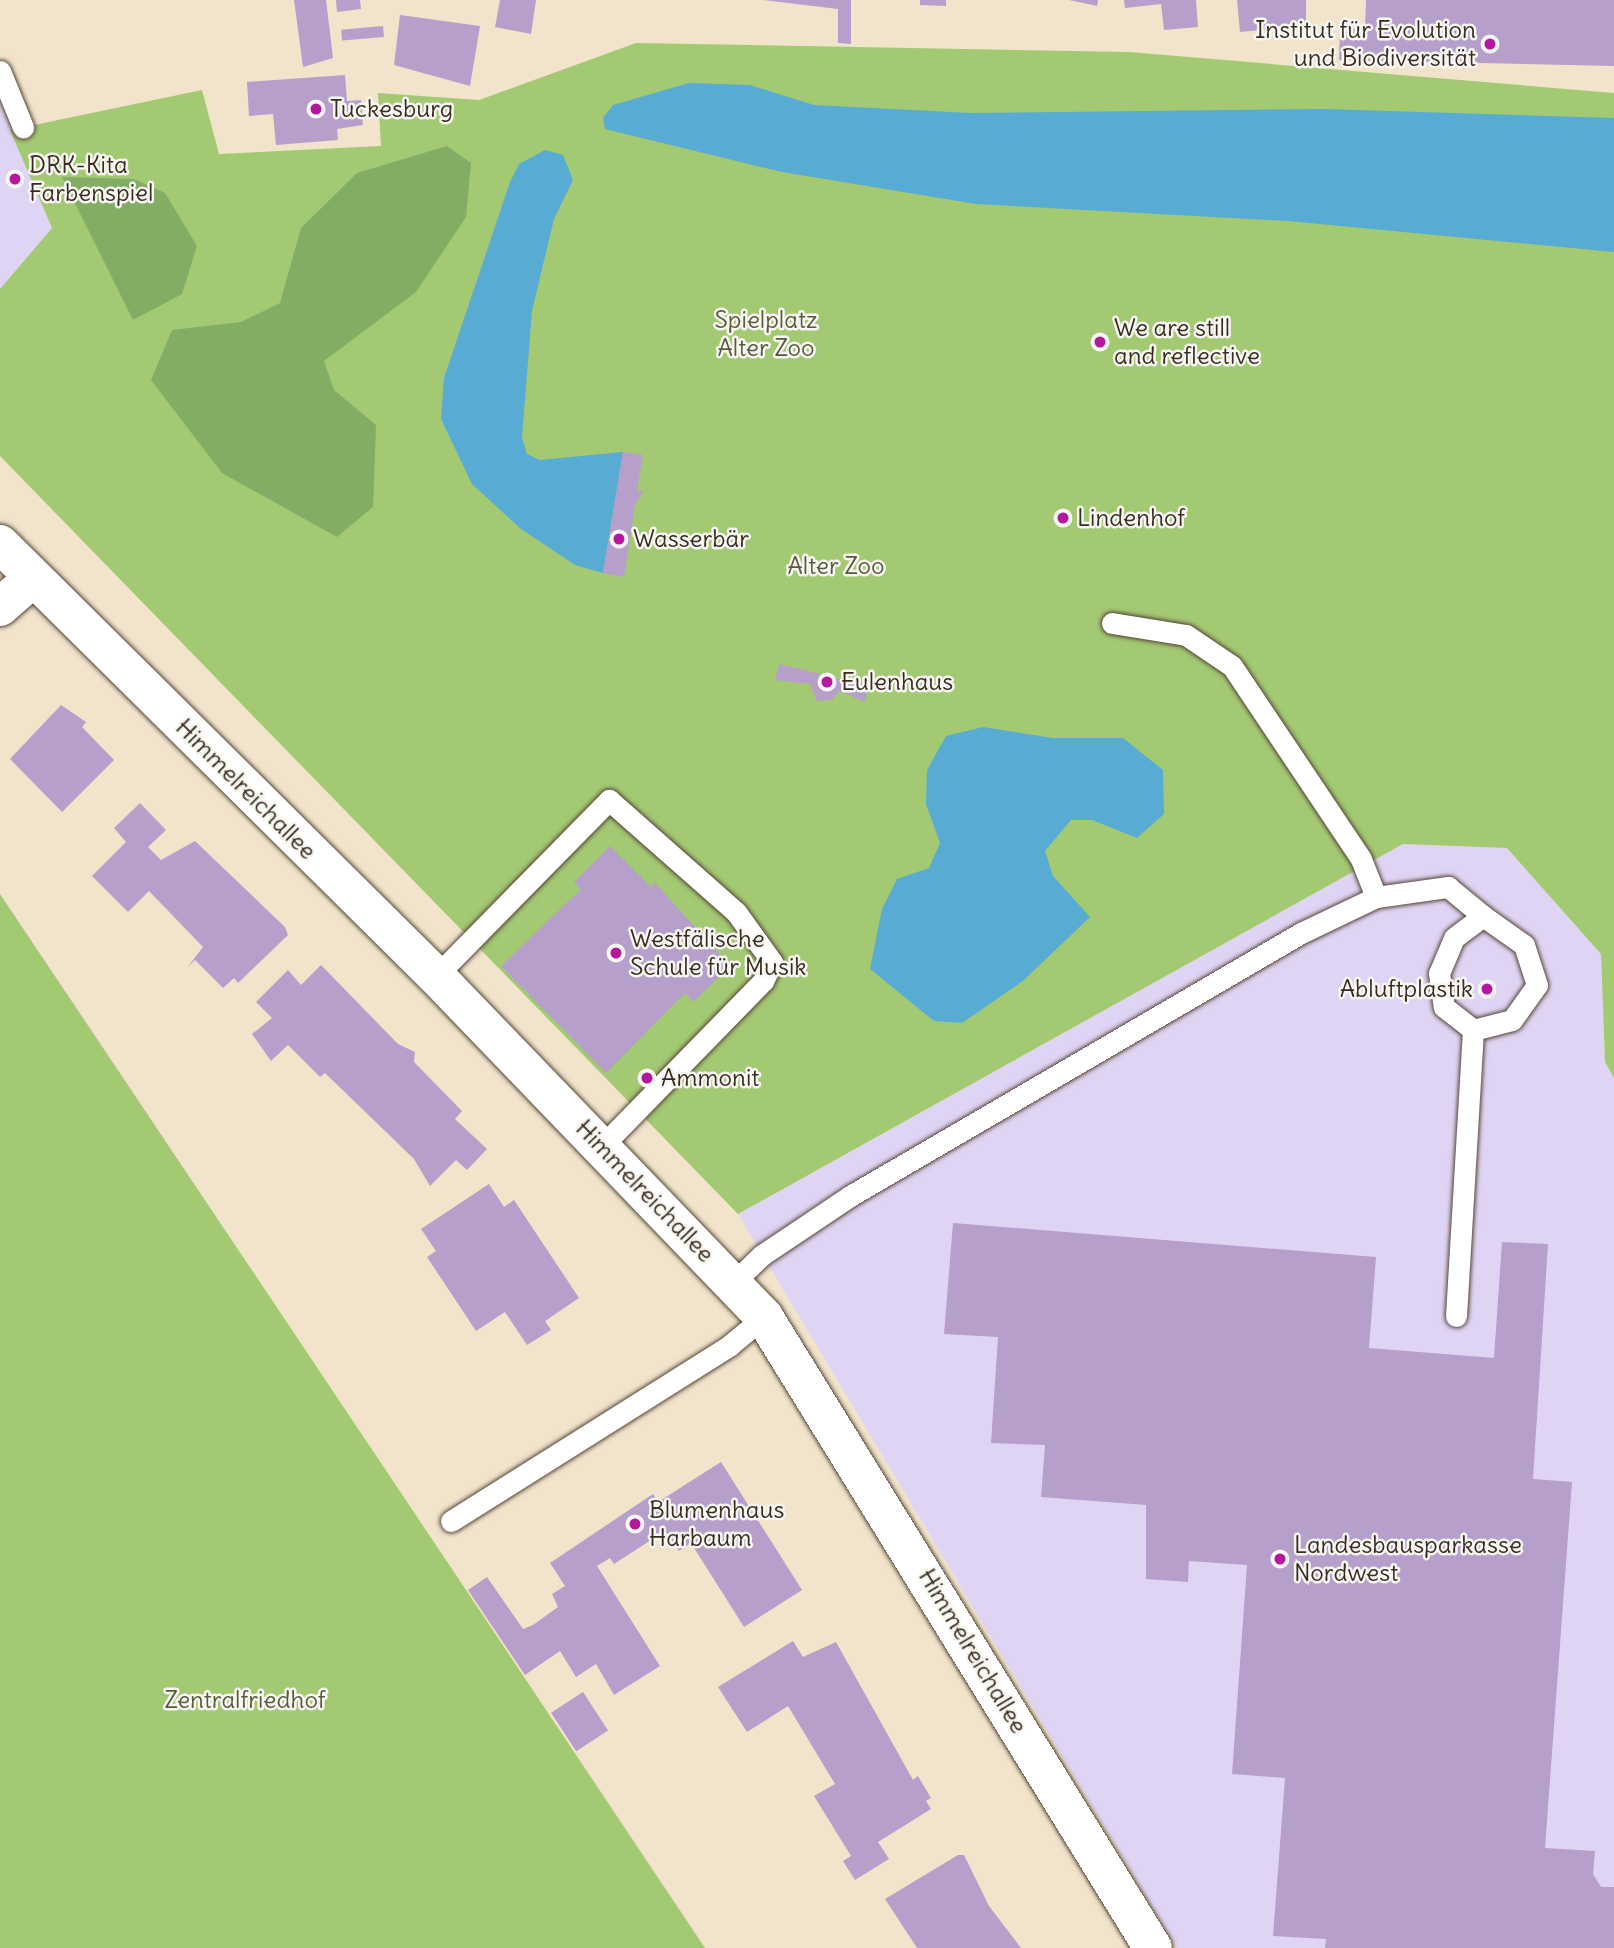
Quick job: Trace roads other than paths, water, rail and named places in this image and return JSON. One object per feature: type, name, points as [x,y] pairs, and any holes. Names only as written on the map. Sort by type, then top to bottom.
[{"type":"street","name":"Himmelreichallee","points":[[0,544],[436,976],[734,1282],[764,1317],[1153,1948]]},
{"type":"street","points":[[0,607],[33,578]]},
{"type":"lane","points":[[0,71],[23,127]]},
{"type":"lane","points":[[1112,623],[1186,635],[1232,666],[1361,859],[1376,897]]},
{"type":"lane","points":[[436,976],[608,800],[736,912],[772,962],[763,981],[602,1146]]},
{"type":"lane","points":[[734,1282],[762,1255],[850,1196],[1301,933],[1376,897],[1448,887],[1524,946],[1537,985],[1512,1020],[1473,1030]]},
{"type":"lane","points":[[1473,1030],[1444,1007],[1439,972],[1454,938],[1483,916]]},
{"type":"lane","points":[[1455,1315],[1473,1030]]},
{"type":"lane","points":[[451,1521],[730,1345],[764,1317]]},
{"type":"water","points":[[689,83],[750,85],[814,105],[971,113],[1324,109],[1614,118],[1614,252],[1288,221],[976,204],[782,172],[605,129],[603,118],[613,105]]},
{"type":"water","points":[[545,150],[563,155],[573,180],[554,219],[532,311],[522,437],[527,454],[540,460],[623,452],[603,573],[575,565],[521,529],[472,484],[441,419],[444,378],[510,182],[519,164]]},
{"type":"water","points":[[983,727],[1053,738],[1123,738],[1163,770],[1164,814],[1137,838],[1092,820],[1071,820],[1045,851],[1053,876],[1090,917],[1023,981],[962,1023],[934,1021],[870,969],[882,909],[897,879],[929,868],[940,843],[926,804],[927,770],[946,736]]},
{"type":"place","name":"Institut für Evolution und Biodiversität","points":[[1490,44]]},
{"type":"place","name":"Tuckesburg","points":[[316,109]]},
{"type":"place","name":"DRK-Kita Farbenspiel","points":[[15,179]]},
{"type":"place","name":"We are still and reflective","points":[[1100,342]]},
{"type":"place","name":"Lindenhof","points":[[1063,518]]},
{"type":"place","name":"Wasserbär","points":[[619,539]]},
{"type":"place","name":"Eulenhaus","points":[[827,682]]},
{"type":"place","name":"Westfälische Schule für Musik","points":[[616,953]]},
{"type":"place","name":"Abluftplastik","points":[[1487,989]]},
{"type":"place","name":"Ammonit","points":[[647,1078]]},
{"type":"place","name":"Blumenhaus Harbaum","points":[[635,1524]]},
{"type":"place","name":"Landesbausparkasse Nordwest","points":[[1280,1559]]},
{"type":"park label","name":"Spielplatz Alter Zoo","points":[[766,334]]},
{"type":"park label","name":"Alter Zoo","points":[[836,566]]},
{"type":"park label","name":"Zentralfriedhof","points":[[245,1700]]}]
